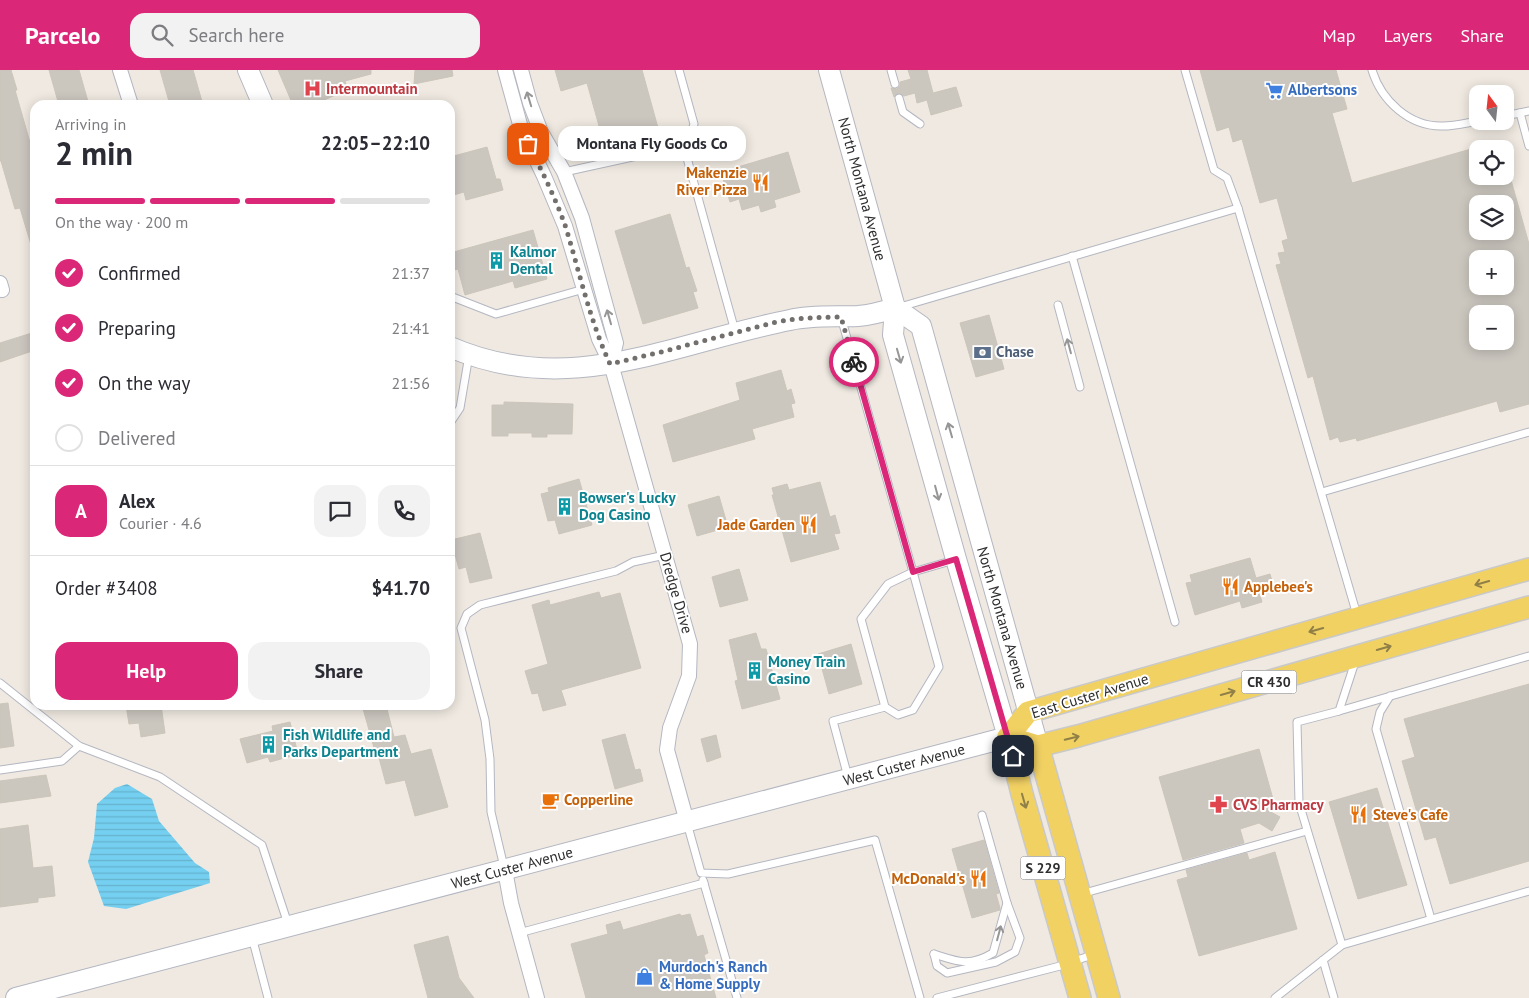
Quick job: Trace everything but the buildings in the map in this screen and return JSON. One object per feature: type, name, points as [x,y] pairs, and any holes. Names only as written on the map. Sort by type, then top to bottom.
[{"type":"main road","points":[[248,70],[261,100]]},
{"type":"main road","name":"North Montana Avenue","points":[[829,70],[894,308],[893,335],[1008,737],[1022,794],[1080,998]]},
{"type":"main road","points":[[455,349],[469,355],[501,363],[540,368],[570,369],[610,364],[793,319],[872,314],[894,308]]},
{"type":"main road","name":"North Montana Avenue","points":[[894,308],[921,326],[1109,998]]},
{"type":"main road","name":"East Custer Avenue","points":[[1038,746],[1008,737],[1028,712],[1529,569]]},
{"type":"main road","name":"CR 430","points":[[1038,746],[1529,607]]},
{"type":"main road","name":"West Custer Avenue","points":[[16,998],[1008,737]]},
{"type":"street","points":[[120,70],[129,100]]},
{"type":"street","name":"Dredge Drive","points":[[504,70],[521,128],[565,226],[599,339],[610,364],[690,644],[689,676],[670,728],[667,750],[687,822]]},
{"type":"street","name":"Dredge Drive","points":[[521,70],[530,103],[541,132],[564,172],[582,218],[616,343],[610,364]]},
{"type":"street","points":[[505,870],[511,903],[537,998]]},
{"type":"lane","points":[[679,70],[694,124],[687,145],[687,158],[735,333]]},
{"type":"lane","points":[[892,70],[895,84]]},
{"type":"lane","points":[[1185,70],[1214,170],[1227,178],[1238,208],[1358,618]]},
{"type":"lane","points":[[1372,70],[1374,79],[1385,98],[1400,113],[1420,122],[1441,126],[1469,122]]},
{"type":"lane","points":[[899,98],[903,112],[920,124]]},
{"type":"lane","points":[[1514,114],[1529,111]]},
{"type":"lane","points":[[1520,113],[1529,146]]},
{"type":"lane","points":[[564,172],[687,145]]},
{"type":"lane","points":[[894,308],[1238,208]]},
{"type":"lane","points":[[1072,256],[1175,622]]},
{"type":"lane","points":[[455,298],[496,314],[584,289]]},
{"type":"lane","points":[[1058,305],[1080,387]]},
{"type":"lane","points":[[841,317],[913,572],[939,667],[913,710],[898,716],[885,707],[861,619],[888,584],[913,572],[956,559]]},
{"type":"lane","points":[[455,416],[460,408],[469,355]]},
{"type":"lane","points":[[1322,492],[1529,432]]},
{"type":"lane","points":[[505,870],[490,812],[490,759],[485,720],[461,628],[467,614],[480,605],[616,571],[633,562],[665,555]]},
{"type":"lane","points":[[1339,711],[1357,656]]},
{"type":"lane","points":[[1342,945],[1299,803],[1297,722],[1529,656]]},
{"type":"lane","points":[[0,683],[30,707]]},
{"type":"lane","points":[[1390,696],[1380,712],[1376,729],[1431,919]]},
{"type":"lane","points":[[849,779],[833,721],[885,707]]},
{"type":"lane","points":[[34,710],[79,746],[160,777],[262,845],[289,926]]},
{"type":"lane","points":[[0,770],[62,762],[79,746]]},
{"type":"lane","points":[[982,815],[1007,903],[1020,938],[1015,952],[996,962],[947,973],[937,966],[934,954],[964,964],[985,958],[993,953],[1007,903]]},
{"type":"lane","points":[[687,822],[737,998]]},
{"type":"lane","points":[[1079,894],[1307,831]]},
{"type":"lane","points":[[701,873],[728,874],[875,840],[920,998]]},
{"type":"lane","points":[[519,933],[704,883]]},
{"type":"lane","points":[[1275,998],[1342,945],[1529,891]]},
{"type":"lane","points":[[252,936],[268,998]]},
{"type":"lane","points":[[937,998],[1096,954]]},
{"type":"lane","points":[[1323,960],[1334,998]]},
{"type":"water","points":[[127,784],[152,799],[159,821],[195,863],[209,872],[210,883],[126,909],[104,906],[88,862],[94,838],[97,804],[115,788]]},
{"type":"way so far","points":[[528,144],[565,226],[599,339],[610,364],[776,322],[820,317],[841,317],[854,362]]},
{"type":"place","name":"Intermountain","points":[[312,89]]},
{"type":"place","name":"Albertsons","points":[[1274,90]]},
{"type":"place","name":"Montana Fly Goods Co","points":[[528,144]]},
{"type":"place","name":"Makenzie River Pizza","points":[[761,182]]},
{"type":"place","name":"Kalmor Dental","points":[[496,261]]},
{"type":"place","name":"Chase","points":[[982,352]]},
{"type":"place","name":"Bowser's Lucky Dog Casino","points":[[565,507]]},
{"type":"place","name":"Jade Garden","points":[[809,525]]},
{"type":"place","name":"Applebee's","points":[[1230,587]]},
{"type":"place","name":"Money Train Casino","points":[[754,671]]},
{"type":"place","name":"Fish Wildlife and Parks Department","points":[[269,744]]},
{"type":"place","name":"Copperline","points":[[550,800]]},
{"type":"place","name":"CVS Pharmacy","points":[[1219,805]]},
{"type":"place","name":"Steve's Cafe","points":[[1359,815]]},
{"type":"place","name":"McDonald's","points":[[979,879]]},
{"type":"place","name":"Murdoch's Ranch & Home Supply","points":[[645,976]]},
{"type":"route","points":[[854,362],[913,572],[956,559],[1013,756]]}]
